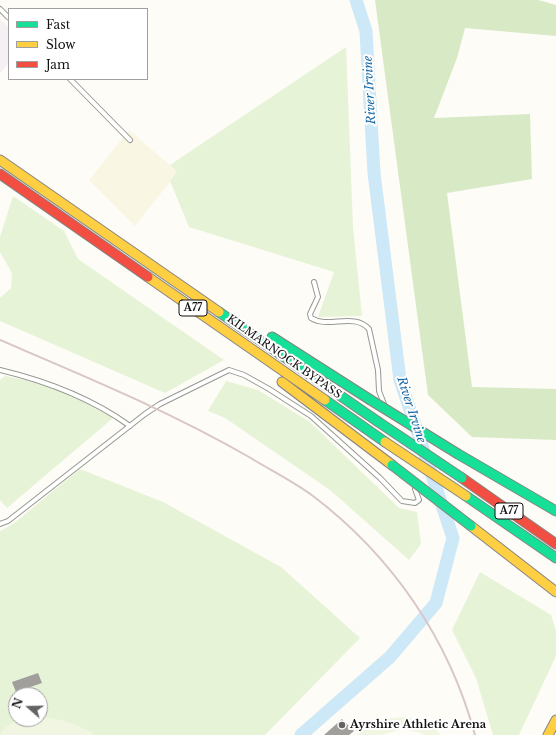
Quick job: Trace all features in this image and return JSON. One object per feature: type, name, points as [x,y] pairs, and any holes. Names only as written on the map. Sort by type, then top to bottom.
[{"type":"main road","name":"KILMARNOCK BYPASS","points":[[0,160],[556,544]]},
{"type":"main road","name":"KILMARNOCK BYPASS","points":[[0,174],[385,442],[556,558]]},
{"type":"main road","name":"A77","points":[[97,227],[369,399],[458,454],[556,511]]},
{"type":"main road","name":"A77","points":[[91,237],[193,316],[322,411],[556,592]]},
{"type":"main road","points":[[548,735],[556,720]]},
{"type":"lane","points":[[0,9],[8,17]]},
{"type":"lane","points":[[71,80],[130,140]]},
{"type":"lane","points":[[314,282],[318,297],[310,314],[311,318],[322,322],[357,322],[365,324],[369,329],[378,370],[379,391],[390,420]]},
{"type":"lane","points":[[0,370],[29,377],[65,390],[109,411],[130,426]]},
{"type":"lane","points":[[0,524],[8,521],[160,404],[229,370],[244,375],[269,388],[311,416],[380,478],[402,501],[415,503],[419,500],[408,471]]},
{"type":"lane","points":[[392,427],[406,463]]},
{"type":"shaded area","points":[[0,19],[8,27],[8,64],[0,73]]},
{"type":"shaded area","points":[[129,130],[178,172],[135,226],[89,180]]},
{"type":"green space","points":[[375,0],[538,0],[556,5],[556,36],[465,28],[457,58],[434,118],[530,114],[532,179],[447,193],[472,387],[556,389],[556,440],[472,437],[428,395]]},
{"type":"green space","points":[[346,47],[353,227],[362,316],[318,317],[334,272],[189,227],[170,181],[177,172],[170,165]]},
{"type":"green space","points":[[13,196],[64,231],[78,259],[224,360],[165,393],[0,321],[0,298],[11,288],[12,273],[0,252],[0,237]]},
{"type":"green space","points":[[5,376],[38,382],[82,401],[113,418],[7,508],[0,500],[0,380]]},
{"type":"green space","points":[[226,381],[258,390],[310,422],[399,508],[417,512],[421,544],[409,560],[330,490],[225,418],[208,411]]},
{"type":"green space","points":[[80,469],[163,502],[281,567],[360,638],[265,735],[0,735],[0,531],[13,524]]},
{"type":"green space","points":[[480,572],[551,615],[556,631],[556,656],[519,735],[493,735],[476,678],[452,630]]},
{"type":"green space","points":[[402,717],[424,722],[433,727],[441,735],[424,735],[418,732],[402,729],[381,735],[357,735],[360,725],[370,727],[387,719]]},
{"type":"green space","points":[[48,718],[69,722],[82,727],[95,735],[0,735],[8,726],[48,727]]},
{"type":"building","points":[[38,673],[42,683],[30,687],[14,687],[12,682]]},
{"type":"building","name":"Ayrshire Athletic Arena","points":[[342,719],[354,731],[349,735],[324,735]]},
{"type":"waterway","name":"River Irvine","points":[[301,735],[390,657],[436,603],[453,538],[400,380],[374,173],[366,31],[356,0]]},
{"type":"railway","points":[[0,340],[157,409],[219,440],[298,485],[342,520],[368,545],[414,602],[433,633],[450,666],[464,700],[475,735]]},
{"type":"traffic: fast","points":[[219,312],[377,421]]},
{"type":"traffic: fast","points":[[272,337],[369,399]]},
{"type":"traffic: fast","points":[[369,399],[458,454]]},
{"type":"traffic: fast","points":[[325,400],[385,442]]},
{"type":"traffic: fast","points":[[377,421],[462,478]]},
{"type":"traffic: fast","points":[[458,454],[556,511]]},
{"type":"traffic: fast","points":[[392,465],[471,526]]},
{"type":"traffic: fast","points":[[466,496],[556,558]]},
{"type":"traffic: slow","points":[[0,160],[219,312]]},
{"type":"traffic: slow","points":[[148,277],[325,400]]},
{"type":"traffic: slow","points":[[282,382],[392,465]]},
{"type":"traffic: slow","points":[[385,442],[466,496]]},
{"type":"traffic: slow","points":[[471,526],[556,592]]},
{"type":"traffic: slow","points":[[548,735],[556,720]]},
{"type":"traffic: jam","points":[[0,174],[148,277]]},
{"type":"traffic: jam","points":[[462,478],[556,544]]},
{"type":"place","name":"Ayrshire Athletic Arena","points":[[342,725]]}]
